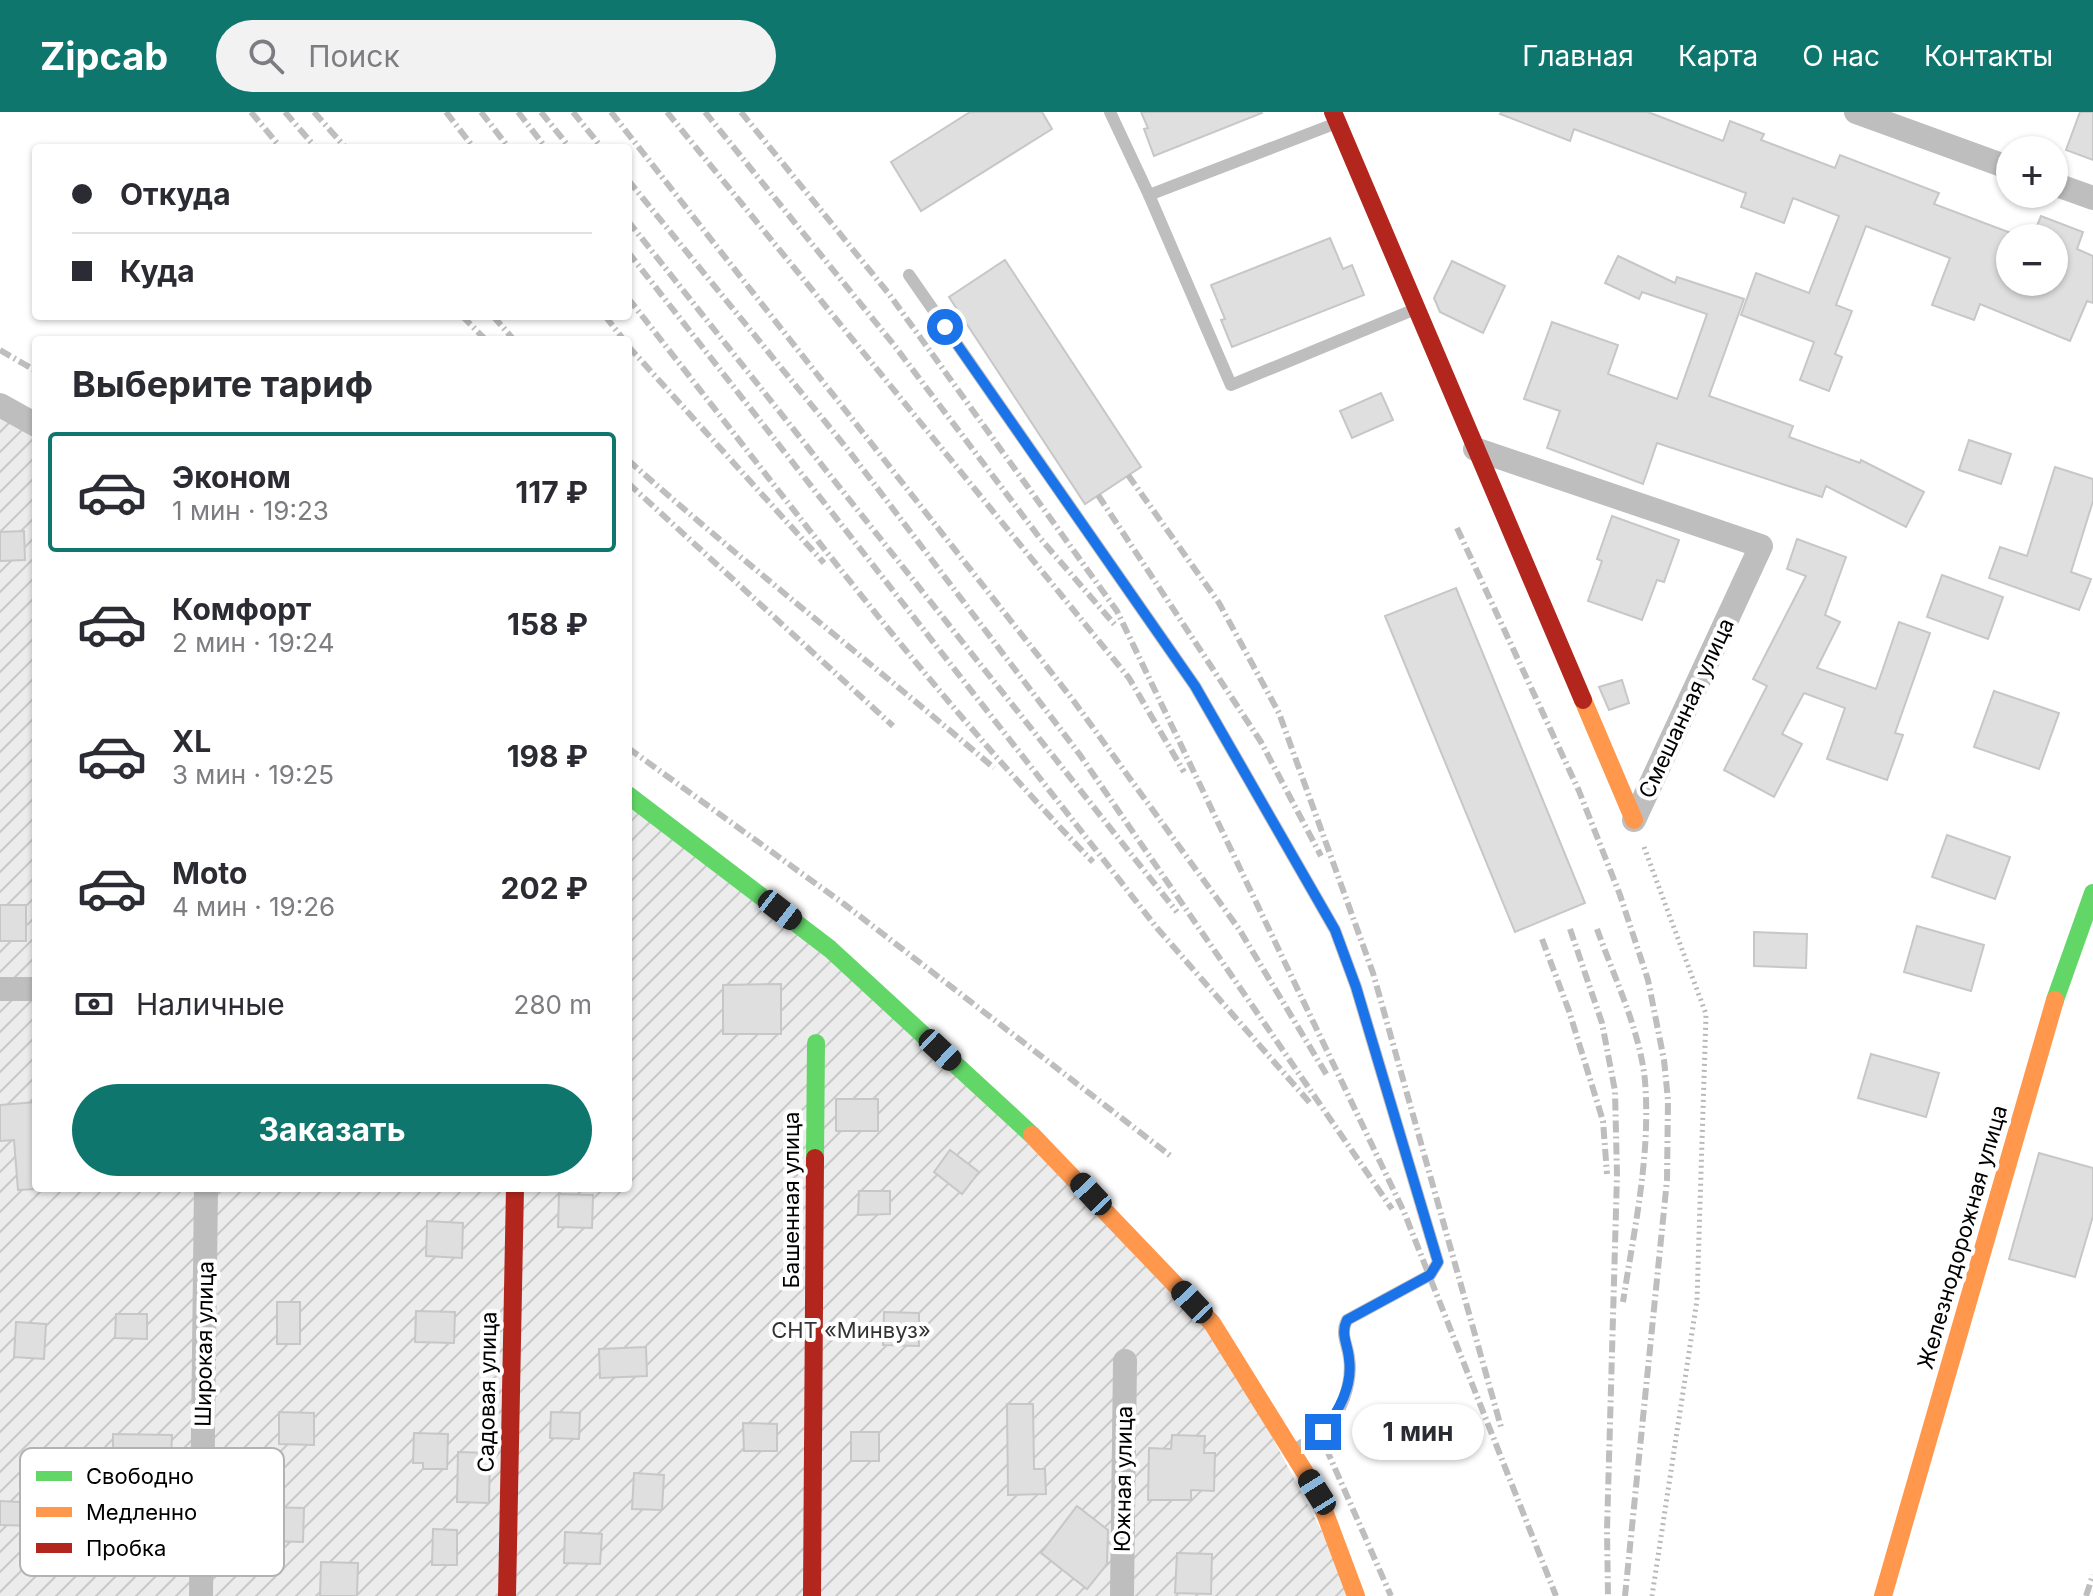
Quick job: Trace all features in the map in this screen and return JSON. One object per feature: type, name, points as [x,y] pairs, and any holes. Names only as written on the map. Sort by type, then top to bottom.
[{"type":"street","points":[[1856,112],[1996,163]]},
{"type":"street","name":"Смешанная улица","points":[[1335,117],[1634,820]]},
{"type":"street","points":[[2068,189],[2093,198]]},
{"type":"street","points":[[0,405],[32,423]]},
{"type":"street","name":"Смешанная улица","points":[[1475,449],[1761,546],[1634,820]]},
{"type":"street","points":[[632,798],[830,949],[1050,1151],[1212,1323],[1317,1492],[1356,1596]]},
{"type":"street","name":"Железнодорожная улица","points":[[1883,1596],[2051,1012],[2093,893]]},
{"type":"street","points":[[0,989],[32,989]]},
{"type":"street","name":"Башенная улица","points":[[812,1596],[816,1043]]},
{"type":"street","name":"Широкая улица","points":[[203,1448],[206,1192]]},
{"type":"street","name":"Садовая улица","points":[[507,1596],[515,1192]]},
{"type":"street","name":"Южная улица","points":[[1122,1596],[1125,1361]]},
{"type":"street","name":"Широкая улица","points":[[201,1576],[201,1596]]},
{"type":"lane","points":[[1110,112],[1231,385],[1416,309]]},
{"type":"lane","points":[[1149,195],[1335,117]]},
{"type":"lane","points":[[909,275],[1195,686],[1335,930],[1356,987],[1438,1262],[1430,1275],[1347,1320],[1343,1335],[1350,1368],[1343,1398],[1323,1432],[1292,1451]]},
{"type":"path","points":[[1634,820],[1706,1014],[1697,1300],[1652,1596]]},
{"type":"green space","name":"СНТ «Минвуз»","points":[[0,405],[32,423],[32,1192],[632,1192],[632,798],[830,949],[1212,1323],[1356,1596],[0,1596]]},
{"type":"building","points":[[970,112],[1042,112],[1052,129],[921,211],[891,162]]},
{"type":"building","points":[[1141,112],[1261,112],[1262,113],[1154,156]]},
{"type":"building","points":[[1648,112],[1723,141],[1730,121],[1764,134],[1761,140],[1835,168],[1840,155],[1939,193],[1934,204],[1996,227],[1996,296],[2068,296],[2068,226],[2083,232],[2077,249],[2093,256],[2093,303],[2087,301],[2070,341],[1980,304],[1974,320],[1932,305],[1950,258],[1866,226],[1836,305],[1852,311],[1835,354],[1842,357],[1829,391],[1800,380],[1814,342],[1741,315],[1756,273],[1809,293],[1839,216],[1793,198],[1784,223],[1741,207],[1746,193],[1574,129],[1570,141],[1500,114]]},
{"type":"building","points":[[2080,112],[2093,112],[2093,160],[2068,151]]},
{"type":"building","points":[[2041,216],[2062,224],[2038,224]]},
{"type":"building","points":[[1330,238],[1343,269],[1352,265],[1364,295],[1232,347],[1211,285]]},
{"type":"building","points":[[1618,256],[1675,283],[1677,277],[1744,299],[1709,396],[1793,426],[1789,437],[1860,463],[1861,460],[1924,492],[1906,527],[1826,486],[1822,497],[1657,443],[1643,484],[1547,448],[1560,411],[1524,399],[1552,322],[1618,345],[1608,374],[1677,399],[1707,314],[1642,292],[1639,299],[1605,283]]},
{"type":"building","points":[[1005,260],[1141,467],[1085,504],[949,297]]},
{"type":"building","points":[[1452,261],[1505,286],[1483,333],[1440,312],[1434,298]]},
{"type":"building","points":[[1381,393],[1393,420],[1352,438],[1340,411]]},
{"type":"building","points":[[1969,440],[2011,454],[2001,484],[1959,470]]},
{"type":"building","points":[[2055,467],[2093,479],[2093,501],[2071,572],[2091,579],[2079,610],[1989,578],[2000,547],[2027,556]]},
{"type":"building","points":[[1612,516],[1679,540],[1664,582],[1657,580],[1642,620],[1588,601],[1602,561],[1597,559]]},
{"type":"building","points":[[24,531],[25,560],[0,561],[0,532]]},
{"type":"building","points":[[1797,539],[1846,557],[1825,615],[1840,622],[1817,668],[1876,689],[1899,622],[1930,633],[1895,733],[1903,735],[1887,780],[1827,759],[1845,708],[1804,693],[1782,734],[1802,744],[1774,797],[1724,770],[1767,686],[1753,679],[1806,576],[1787,569]]},
{"type":"building","points":[[1942,575],[2003,597],[1988,639],[1927,617]]},
{"type":"building","points":[[1456,588],[1585,903],[1515,932],[1385,616]]},
{"type":"building","points":[[1622,680],[1629,703],[1609,710],[1599,687]]},
{"type":"building","points":[[1994,691],[2059,713],[2039,769],[1974,747]]},
{"type":"building","points":[[1947,835],[2010,857],[1995,899],[1932,877]]},
{"type":"building","points":[[0,905],[26,905],[26,941],[0,941]]},
{"type":"building","points":[[1917,926],[1984,945],[1971,991],[1904,972]]},
{"type":"building","points":[[1754,932],[1807,934],[1806,968],[1754,966]]},
{"type":"building","points":[[781,984],[781,1034],[723,1034],[723,985]]},
{"type":"building","points":[[1871,1054],[1939,1073],[1926,1117],[1858,1098]]},
{"type":"building","points":[[836,1099],[878,1099],[878,1131],[836,1131]]},
{"type":"building","points":[[32,1102],[32,1189],[18,1190],[14,1140],[0,1141],[0,1105]]},
{"type":"building","points":[[950,1150],[979,1172],[962,1194],[934,1172]]},
{"type":"building","points":[[2039,1153],[2093,1168],[2093,1216],[2075,1277],[2009,1259]]},
{"type":"building","points":[[859,1191],[890,1191],[890,1214],[858,1215]]},
{"type":"building","points":[[559,1194],[593,1195],[592,1228],[558,1227]]},
{"type":"building","points":[[427,1221],[463,1223],[462,1258],[426,1256]]},
{"type":"building","points":[[277,1302],[300,1302],[300,1344],[277,1344]]},
{"type":"building","points":[[416,1311],[455,1312],[454,1343],[415,1342]]},
{"type":"building","points":[[884,1312],[919,1313],[919,1346],[883,1345]]},
{"type":"building","points":[[116,1314],[147,1314],[147,1339],[115,1338]]},
{"type":"building","points":[[16,1322],[46,1324],[44,1359],[14,1357]]},
{"type":"building","points":[[646,1347],[647,1376],[600,1378],[599,1349]]},
{"type":"building","points":[[1007,1404],[1033,1404],[1034,1469],[1045,1469],[1046,1494],[1008,1495]]},
{"type":"building","points":[[279,1412],[314,1413],[314,1445],[279,1444]]},
{"type":"building","points":[[551,1412],[580,1413],[579,1439],[550,1438]]},
{"type":"building","points":[[743,1423],[777,1424],[777,1451],[744,1451]]},
{"type":"building","points":[[851,1432],[879,1432],[879,1461],[851,1461]]},
{"type":"building","points":[[414,1433],[448,1434],[447,1469],[423,1469],[423,1463],[413,1463]]},
{"type":"building","points":[[113,1434],[172,1435],[171,1448],[113,1448]]},
{"type":"building","points":[[1172,1435],[1205,1436],[1204,1453],[1215,1453],[1214,1491],[1191,1490],[1191,1500],[1148,1500],[1149,1448],[1171,1449]]},
{"type":"building","points":[[458,1452],[490,1453],[489,1503],[457,1502]]},
{"type":"building","points":[[634,1473],[664,1475],[662,1510],[632,1509]]},
{"type":"building","points":[[0,1501],[20,1502],[20,1526],[0,1525]]},
{"type":"building","points":[[1077,1506],[1108,1530],[1107,1564],[1087,1589],[1041,1553]]},
{"type":"building","points":[[284,1507],[304,1508],[303,1542],[284,1541]]},
{"type":"building","points":[[433,1529],[457,1530],[457,1565],[432,1565]]},
{"type":"building","points":[[565,1532],[602,1534],[600,1564],[564,1563]]},
{"type":"building","points":[[1177,1553],[1212,1554],[1211,1594],[1175,1593]]},
{"type":"building","points":[[321,1562],[358,1563],[357,1596],[320,1596]]},
{"type":"railway","points":[[251,112],[278,144]]},
{"type":"railway","points":[[285,112],[313,144]]},
{"type":"railway","points":[[314,112],[342,144]]},
{"type":"railway","points":[[446,112],[471,144]]},
{"type":"railway","points":[[481,112],[506,144]]},
{"type":"railway","points":[[518,112],[543,144]]},
{"type":"railway","points":[[541,112],[567,144]]},
{"type":"railway","points":[[573,112],[599,144]]},
{"type":"railway","points":[[611,112],[1073,700],[1239,929],[1328,1077]]},
{"type":"railway","points":[[667,112],[1129,678],[1184,772]]},
{"type":"railway","points":[[705,112],[894,345],[1039,537],[1115,625]]},
{"type":"railway","points":[[741,112],[889,294],[1117,611],[1404,1212],[1556,1596]]},
{"type":"railway","points":[[632,185],[849,451],[1080,755],[1392,1209]]},
{"type":"railway","points":[[632,226],[1177,912]]},
{"type":"railway","points":[[632,257],[1157,928],[1310,1103]]},
{"type":"railway","points":[[632,303],[911,657],[1093,862]]},
{"type":"railway","points":[[466,320],[482,336]]},
{"type":"railway","points":[[496,320],[510,336]]},
{"type":"railway","points":[[608,320],[621,336]]},
{"type":"railway","points":[[0,350],[32,369]]},
{"type":"railway","points":[[632,350],[824,563]]},
{"type":"railway","points":[[632,463],[994,768]]},
{"type":"railway","points":[[1128,475],[1219,603],[1279,713],[1373,973],[1501,1427]]},
{"type":"railway","points":[[632,487],[893,726]]},
{"type":"railway","points":[[1098,495],[1261,742],[1321,856]]},
{"type":"railway","points":[[1457,528],[1579,791],[1620,895],[1648,980],[1664,1060],[1668,1100],[1667,1180],[1625,1596]]},
{"type":"railway","points":[[632,751],[844,904],[1172,1157]]},
{"type":"railway","points":[[1570,929],[1602,1023],[1615,1091],[1617,1175],[1607,1530],[1608,1596]]},
{"type":"railway","points":[[1597,929],[1632,1023],[1645,1081],[1644,1164],[1623,1302]]},
{"type":"railway","points":[[1542,939],[1569,1011],[1603,1121],[1607,1174]]},
{"type":"railway","points":[[1326,1448],[1391,1596]]},
{"type":"railway","points":[[2086,1596],[2093,1575]]},
{"type":"traffic: fast","points":[[632,798],[830,949],[1032,1135]]},
{"type":"traffic: fast","points":[[2055,1000],[2093,893]]},
{"type":"traffic: fast","points":[[815,1158],[816,1043]]},
{"type":"traffic: slow","points":[[1583,700],[1634,820]]},
{"type":"traffic: slow","points":[[1883,1596],[2055,1000]]},
{"type":"traffic: slow","points":[[1032,1135],[1212,1323],[1317,1492],[1356,1596]]},
{"type":"traffic: jam","points":[[1333,112],[1583,700]]},
{"type":"traffic: jam","points":[[812,1596],[815,1158]]},
{"type":"traffic: jam","points":[[507,1596],[515,1192]]},
{"type":"route","points":[[945,327],[1195,686],[1335,930],[1356,987],[1438,1262],[1430,1275],[1347,1320],[1343,1327],[1349,1357],[1347,1389],[1323,1432]]}]
